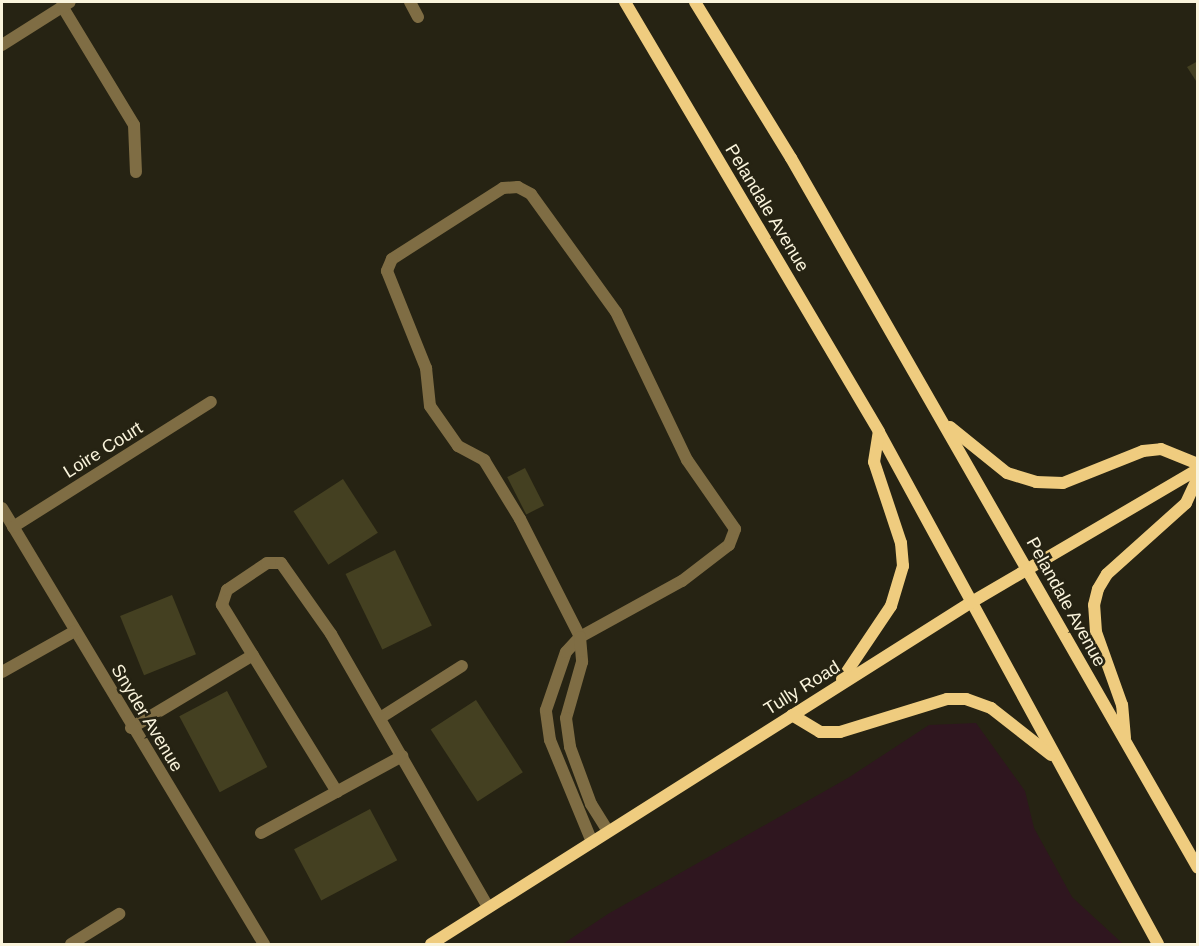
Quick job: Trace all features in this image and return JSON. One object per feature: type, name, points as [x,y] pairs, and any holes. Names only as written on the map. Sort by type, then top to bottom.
[{"type":"main road","name":"Pelandale Avenue","points":[[625,2],[879,432],[1158,945]]},
{"type":"main road","name":"Pelandale Avenue","points":[[694,2],[791,158],[1197,868]]},
{"type":"main road","name":"Pelandale Avenue","points":[[940,417],[1007,473],[1036,482],[1063,483],[1143,451],[1161,449],[1197,464]]},
{"type":"main road","points":[[792,715],[846,676],[891,606],[900,581],[904,552],[874,462],[879,432]]},
{"type":"main road","name":"Tully Road","points":[[431,945],[970,603],[1197,469]]},
{"type":"main road","name":"Pelandale Avenue","points":[[1125,743],[1122,705],[1096,632],[1094,605],[1098,589],[1107,574],[1186,503],[1197,477]]},
{"type":"main road","name":"Pelandale Avenue","points":[[792,715],[820,732],[840,732],[946,699],[966,699],[991,708],[1056,759]]},
{"type":"street","points":[[410,2],[418,17]]},
{"type":"street","points":[[2,45],[66,4],[134,125],[136,172]]},
{"type":"street","points":[[592,842],[550,740],[546,710],[566,652],[580,638],[682,581],[729,545],[735,529],[687,460],[616,312],[531,194],[518,187],[503,189],[392,259],[387,271],[426,368],[430,406],[458,446],[484,460],[520,519],[580,638],[582,662],[566,718],[570,747],[591,804],[608,831]]},
{"type":"street","name":"Loire Court","points":[[13,527],[212,402]]},
{"type":"street","name":"Snyder Avenue","points":[[2,507],[131,728],[264,945]]},
{"type":"street","points":[[337,792],[222,605],[227,590],[267,563],[281,563],[331,634],[489,907]]},
{"type":"street","points":[[2,672],[75,631]]},
{"type":"street","points":[[131,728],[253,655]]},
{"type":"street","points":[[380,718],[462,666]]},
{"type":"street","points":[[261,833],[402,756]]},
{"type":"street","points":[[71,945],[119,914]]},
{"type":"shaded area","points":[[976,723],[1025,791],[1034,828],[1072,897],[1123,944],[563,944],[608,914],[848,778],[929,725]]},
{"type":"building","points":[[1198,61],[1198,84],[1187,67]]},
{"type":"building","points":[[525,468],[544,505],[526,515],[507,477]]},
{"type":"building","points":[[343,479],[378,533],[328,565],[294,511]]},
{"type":"building","points":[[395,550],[432,625],[382,650],[346,574]]},
{"type":"building","points":[[172,595],[196,654],[144,675],[120,616]]},
{"type":"building","points":[[227,691],[267,767],[220,792],[179,716]]},
{"type":"building","points":[[476,700],[523,772],[478,802],[431,729]]},
{"type":"building","points":[[370,809],[397,860],[321,901],[294,849]]}]
